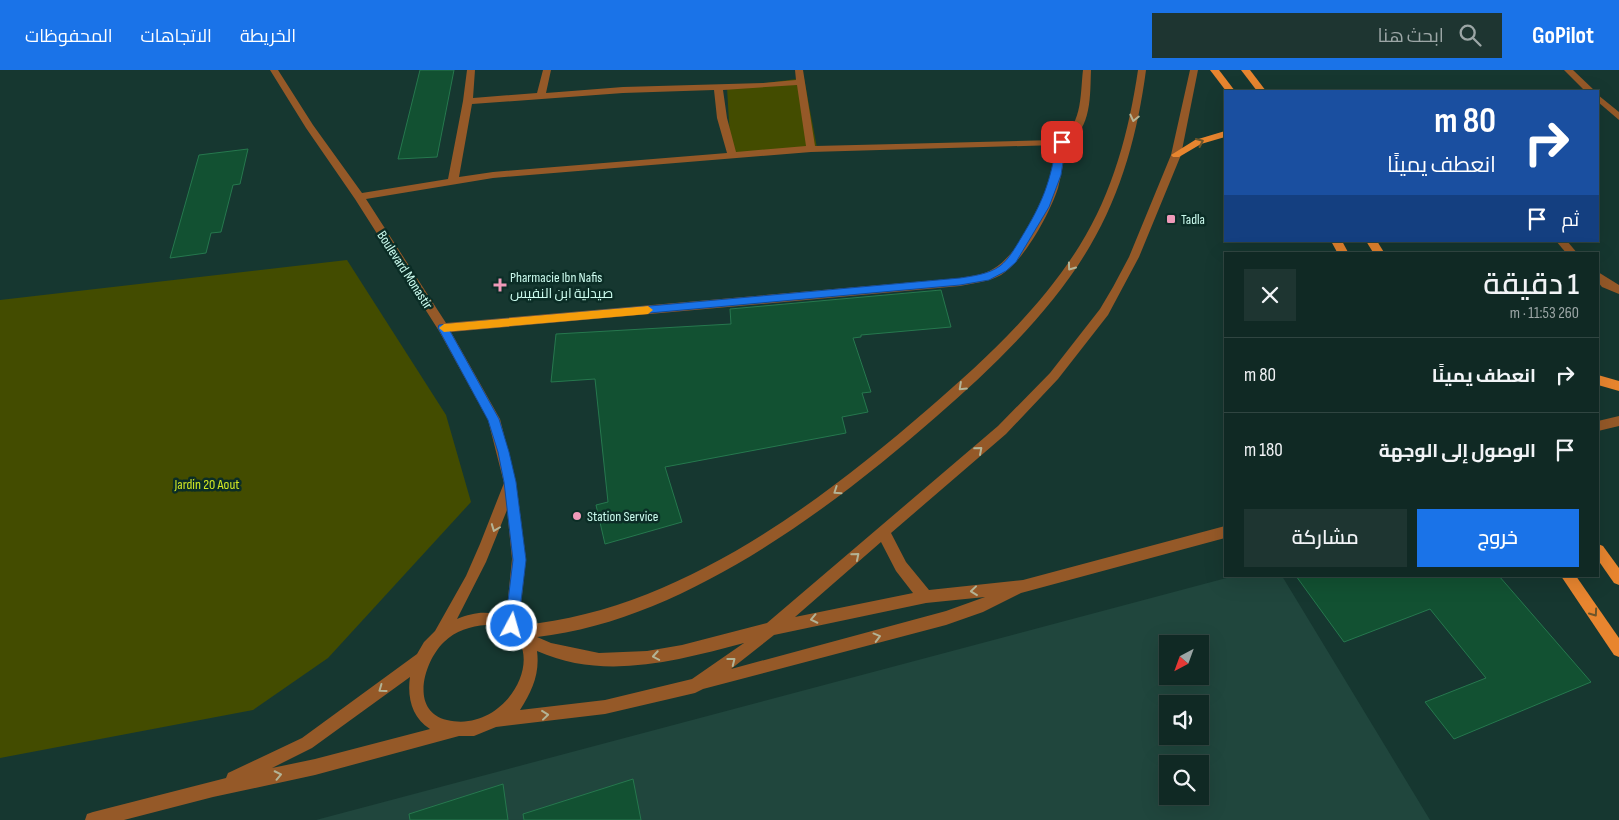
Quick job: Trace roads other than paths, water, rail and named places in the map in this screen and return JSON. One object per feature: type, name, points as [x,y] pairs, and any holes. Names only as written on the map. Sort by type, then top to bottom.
[{"type":"main road","points":[[1214,70],[1230,90]]},
{"type":"main road","points":[[1245,70],[1261,90]]},
{"type":"main road","points":[[1176,155],[1198,142],[1224,134]]},
{"type":"main road","points":[[1599,380],[1619,386]]},
{"type":"main road","points":[[1599,551],[1619,578]]},
{"type":"main road","points":[[1568,577],[1619,650]]},
{"type":"street","name":"Boulevard Monastir","points":[[274,70],[309,126],[359,197],[443,328],[494,419],[510,482],[519,560],[519,632]]},
{"type":"street","points":[[453,181],[468,101],[471,70]]},
{"type":"street","points":[[542,95],[547,70]]},
{"type":"street","points":[[799,70],[811,149]]},
{"type":"street","points":[[359,197],[453,181],[559,169],[732,155],[811,149],[976,147],[1062,142],[1074,133],[1080,118],[1087,70]]},
{"type":"street","points":[[519,632],[584,623],[645,602],[690,581],[770,535],[838,490],[933,414],[996,355],[1039,306],[1078,256],[1093,231],[1120,166],[1140,93],[1142,70]]},
{"type":"street","points":[[695,686],[723,668],[884,532],[1002,430],[1054,376],[1094,324],[1118,288],[1134,257],[1176,155],[1194,70]]},
{"type":"street","points":[[1568,70],[1589,90]]},
{"type":"street","points":[[468,101],[542,95],[763,86],[801,82]]},
{"type":"street","points":[[718,87],[722,118],[732,155]]},
{"type":"street","points":[[1600,102],[1619,103]]},
{"type":"street","points":[[1600,102],[1619,118]]},
{"type":"street","points":[[443,328],[960,282],[986,277],[1003,269],[1013,259],[1044,207],[1056,175],[1062,142]]},
{"type":"street","points":[[1562,242],[1572,252]]},
{"type":"street","points":[[1599,277],[1606,284],[1619,290]]},
{"type":"street","points":[[1599,426],[1619,421]]},
{"type":"street","points":[[213,789],[307,742],[421,660],[440,636],[484,556],[510,482]]},
{"type":"street","points":[[884,532],[898,563],[908,578],[926,596]]},
{"type":"street","points":[[440,636],[458,625],[476,619],[495,620],[550,650],[599,660],[647,658],[682,652],[769,629],[926,596],[1023,586],[1224,532]]},
{"type":"street","points":[[421,660],[415,691],[419,706],[428,718],[441,726],[457,730],[470,730],[496,720],[605,707],[695,686],[946,618],[978,608],[1023,586]]},
{"type":"street","points":[[496,720],[511,709],[522,696],[529,681],[532,666],[531,651],[519,632]]},
{"type":"street","points":[[93,820],[213,789],[315,767],[457,730]]},
{"type":"place","name":"Tadla","points":[[1171,219]]},
{"type":"place","name":"Pharmacie Ibn Nafis صيدلية ابن النفيس","points":[[500,285]]},
{"type":"place","name":"Station Service","points":[[577,516]]},
{"type":"park label","name":"Jardin 20 Aout","points":[[207,484]]}]
